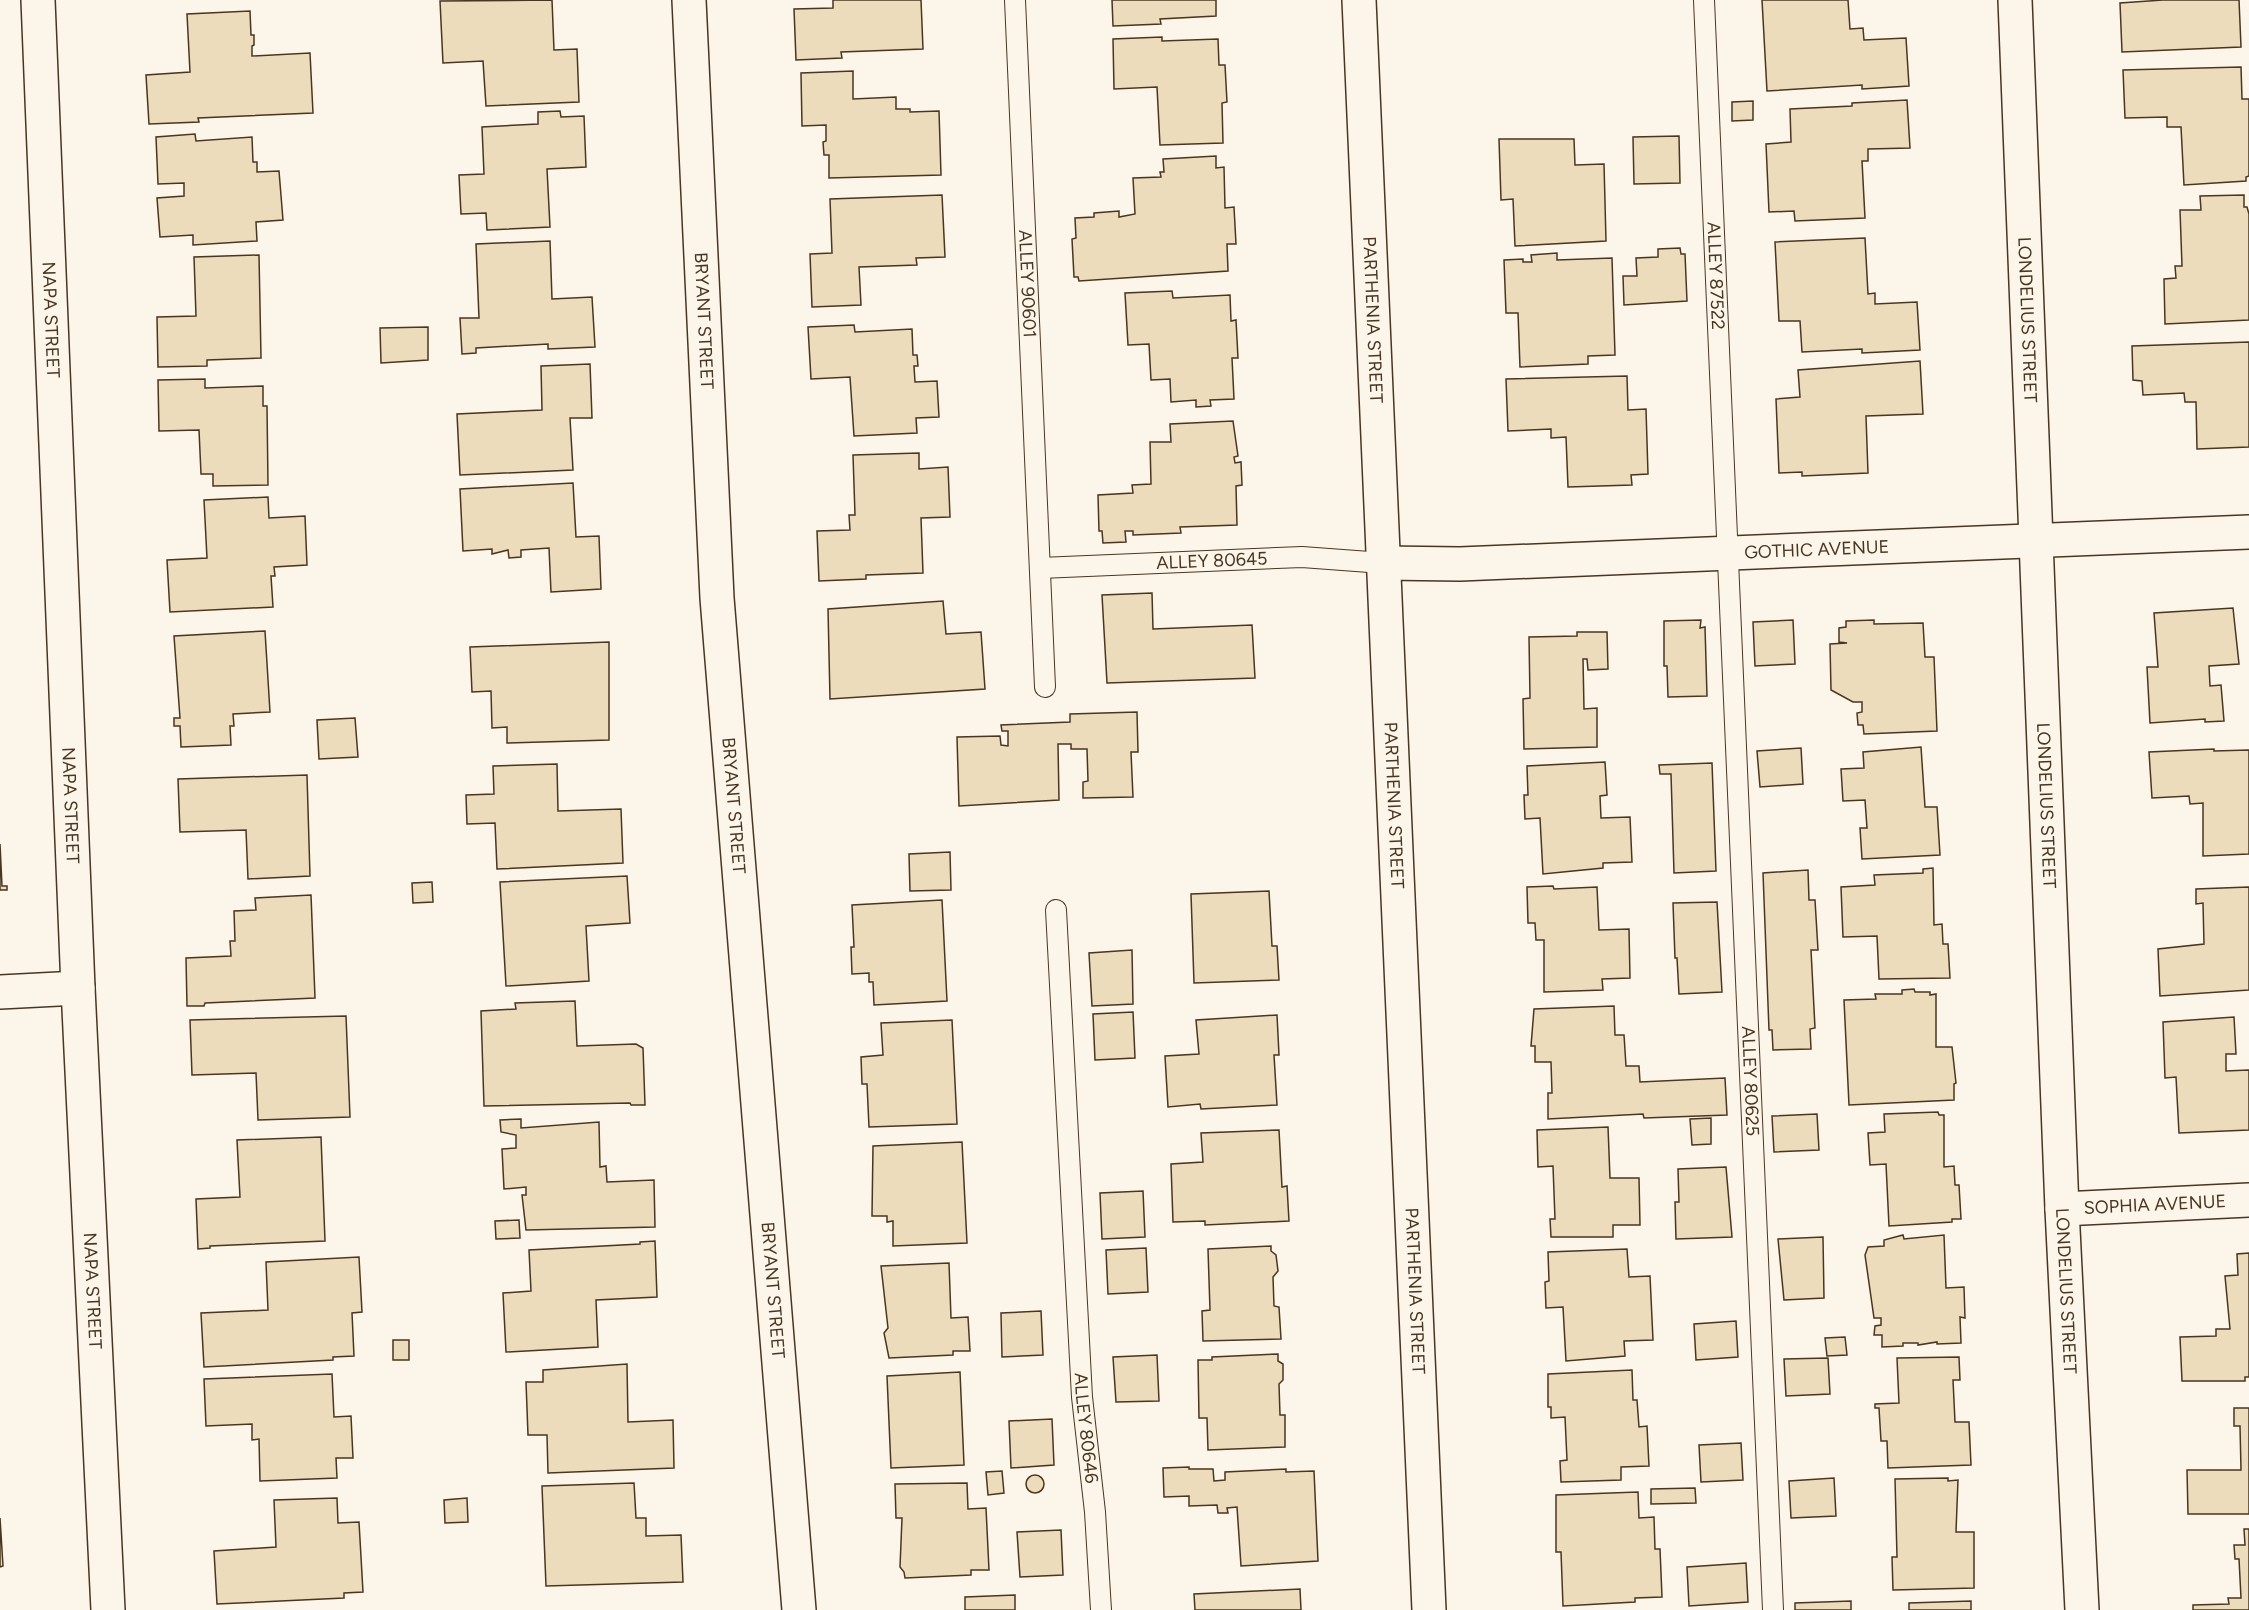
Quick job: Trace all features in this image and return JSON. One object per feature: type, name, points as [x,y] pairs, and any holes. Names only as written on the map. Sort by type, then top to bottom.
[{"type":"street","name":"NAPA STREET","points":[[38,0],[78,988],[108,1610]]},
{"type":"street","name":"BRYANT STREET","points":[[688,0],[717,598],[799,1610]]},
{"type":"street","name":"PARTHENIA STREET","points":[[1359,0],[1429,1610]]},
{"type":"street","name":"LONDELIUS STREET","points":[[2014,0],[2062,1209],[2082,1610]]},
{"type":"street","name":"GOTHIC AVENUE","points":[[1383,563],[1460,564],[2249,531]]},
{"type":"street","points":[[0,992],[78,988]]},
{"type":"street","name":"SOPHIA AVENUE","points":[[2062,1209],[2249,1200]]},
{"type":"lane","name":"ALLEY 90601","points":[[1014,0],[1045,687]]},
{"type":"lane","name":"ALLEY 87522","points":[[1704,0],[1728,552]]},
{"type":"lane","name":"ALLEY 80625","points":[[1728,552],[1773,1610]]},
{"type":"lane","name":"ALLEY 80645","points":[[1040,568],[1302,557],[1383,563]]},
{"type":"lane","name":"ALLEY 80646","points":[[1056,910],[1083,1397],[1095,1512],[1101,1610]]},
{"type":"building","points":[[552,0],[554,50],[577,49],[579,102],[486,106],[483,61],[443,63],[440,1]]},
{"type":"building","points":[[833,0],[921,0],[923,49],[841,52],[842,58],[796,60],[794,9],[833,8]]},
{"type":"building","points":[[1112,0],[1216,0],[1216,16],[1160,19],[1161,24],[1113,26]]},
{"type":"building","points":[[1762,0],[1848,0],[1850,29],[1863,28],[1864,40],[1906,38],[1909,86],[1862,89],[1862,85],[1767,91]]},
{"type":"building","points":[[2163,0],[2239,0],[2241,47],[2122,52],[2120,3]]},
{"type":"building","points":[[250,11],[251,35],[254,35],[252,56],[310,53],[313,113],[198,118],[199,122],[149,124],[146,75],[190,72],[187,14]]},
{"type":"building","points":[[1162,37],[1162,41],[1218,39],[1219,65],[1225,65],[1227,102],[1222,103],[1223,143],[1160,145],[1157,87],[1114,89],[1113,39]]},
{"type":"building","points":[[2241,67],[2242,99],[2249,99],[2249,176],[2246,177],[2246,181],[2184,185],[2181,127],[2167,127],[2167,117],[2125,118],[2123,70]]},
{"type":"building","points":[[853,71],[853,99],[896,97],[896,109],[910,109],[910,112],[939,111],[941,175],[829,178],[829,155],[824,155],[823,142],[826,141],[826,125],[802,126],[801,73]]},
{"type":"building","points":[[1907,100],[1910,148],[1868,149],[1868,161],[1862,161],[1865,218],[1795,221],[1794,211],[1769,212],[1766,144],[1791,142],[1790,109]]},
{"type":"building","points":[[1753,101],[1753,120],[1732,121],[1732,102]]},
{"type":"building","points":[[560,111],[561,117],[584,116],[586,167],[547,169],[550,227],[487,230],[486,213],[461,214],[459,175],[484,174],[482,127],[538,124],[538,112]]},
{"type":"building","points":[[195,134],[196,141],[252,137],[253,162],[257,162],[257,172],[279,171],[283,220],[256,222],[257,241],[193,245],[193,235],[160,237],[157,198],[184,196],[184,183],[158,184],[156,137]]},
{"type":"building","points":[[1679,136],[1680,183],[1634,184],[1633,137]]},
{"type":"building","points":[[1499,139],[1574,139],[1575,165],[1604,164],[1606,241],[1515,246],[1513,199],[1501,200]]},
{"type":"building","points":[[1216,156],[1216,168],[1224,167],[1225,208],[1234,207],[1236,244],[1227,244],[1228,271],[1079,281],[1078,277],[1074,277],[1072,239],[1076,238],[1075,218],[1094,217],[1094,213],[1119,211],[1119,217],[1135,214],[1133,178],[1161,177],[1160,172],[1164,172],[1163,159]]},
{"type":"building","points":[[942,195],[945,257],[916,258],[917,265],[859,267],[861,305],[812,307],[810,254],[832,253],[830,199]]},
{"type":"building","points":[[2244,195],[2244,207],[2247,207],[2249,214],[2249,320],[2165,324],[2164,279],[2176,278],[2175,266],[2182,266],[2180,210],[2201,210],[2200,196]]},
{"type":"building","points":[[1865,238],[1868,294],[1875,293],[1875,304],[1917,302],[1920,350],[1862,353],[1862,349],[1802,352],[1800,321],[1779,321],[1775,242]]},
{"type":"building","points":[[550,241],[552,299],[592,297],[595,347],[548,349],[548,344],[476,348],[476,353],[462,354],[460,318],[479,318],[476,244]]},
{"type":"building","points":[[1680,248],[1681,254],[1685,254],[1687,301],[1624,305],[1623,276],[1637,276],[1636,258],[1658,257],[1658,249]]},
{"type":"building","points":[[1557,253],[1557,260],[1612,258],[1615,355],[1588,356],[1588,364],[1520,367],[1518,313],[1506,313],[1504,260],[1523,259],[1523,262],[1532,262],[1531,255]]},
{"type":"building","points":[[259,255],[261,358],[207,360],[207,366],[158,367],[157,317],[196,316],[194,257]]},
{"type":"building","points":[[1172,291],[1173,298],[1230,295],[1231,321],[1236,320],[1238,358],[1232,358],[1234,399],[1210,400],[1211,406],[1196,407],[1196,400],[1171,402],[1170,379],[1151,380],[1149,344],[1128,345],[1125,293]]},
{"type":"building","points":[[854,325],[855,332],[912,329],[913,355],[917,355],[918,366],[914,366],[915,382],[937,381],[939,417],[916,418],[917,433],[854,436],[850,377],[811,379],[808,327]]},
{"type":"building","points":[[428,327],[428,360],[381,363],[380,328]]},
{"type":"building","points":[[2249,342],[2249,447],[2197,449],[2196,402],[2185,402],[2184,393],[2143,395],[2142,381],[2133,380],[2132,346]]},
{"type":"building","points":[[1920,361],[1923,414],[1866,416],[1868,473],[1802,476],[1802,472],[1779,473],[1776,399],[1800,397],[1798,370]]},
{"type":"building","points":[[590,364],[592,418],[570,418],[573,470],[460,475],[457,414],[542,410],[541,366]]},
{"type":"building","points":[[1627,376],[1628,410],[1646,409],[1648,474],[1631,475],[1632,485],[1568,487],[1566,437],[1551,438],[1551,429],[1508,431],[1506,379]]},
{"type":"building","points":[[205,379],[205,388],[263,386],[263,406],[267,406],[268,485],[213,486],[213,474],[201,474],[199,430],[159,431],[158,380]]},
{"type":"building","points":[[1233,421],[1238,456],[1234,457],[1235,463],[1241,462],[1242,485],[1236,486],[1237,525],[1180,527],[1181,533],[1133,535],[1133,531],[1125,531],[1126,542],[1103,543],[1102,531],[1099,531],[1098,495],[1133,493],[1132,485],[1151,484],[1150,442],[1171,442],[1170,424]]},
{"type":"building","points":[[919,453],[919,469],[948,467],[950,517],[921,518],[923,573],[866,575],[866,579],[819,581],[817,531],[850,530],[849,515],[855,515],[853,455]]},
{"type":"building","points":[[573,483],[576,537],[599,536],[601,589],[551,592],[549,548],[521,550],[521,557],[509,558],[508,550],[492,554],[492,549],[463,551],[460,489]]},
{"type":"building","points":[[268,497],[269,518],[305,516],[307,565],[274,567],[275,576],[271,576],[273,607],[170,612],[167,560],[207,558],[204,500]]},
{"type":"building","points":[[1152,593],[1153,629],[1252,625],[1255,678],[1107,683],[1102,595]]},
{"type":"building","points":[[943,601],[946,634],[981,632],[985,689],[830,699],[828,609]]},
{"type":"building","points":[[2233,608],[2239,664],[2209,666],[2210,686],[2221,685],[2224,721],[2205,722],[2205,719],[2150,723],[2147,667],[2158,667],[2154,613]]},
{"type":"building","points":[[1701,620],[1700,628],[1705,627],[1707,696],[1668,697],[1667,666],[1664,666],[1664,621]]},
{"type":"building","points":[[1793,620],[1795,664],[1755,666],[1753,622]]},
{"type":"building","points":[[1874,620],[1874,624],[1923,623],[1925,657],[1934,657],[1937,731],[1864,734],[1863,725],[1858,725],[1857,713],[1862,712],[1862,702],[1853,702],[1831,690],[1830,644],[1847,643],[1839,642],[1839,628],[1846,627],[1846,621]]},
{"type":"building","points":[[265,631],[270,712],[233,714],[234,726],[230,726],[231,745],[181,747],[180,726],[174,726],[174,718],[180,718],[174,636]]},
{"type":"building","points":[[1577,632],[1607,632],[1608,669],[1588,670],[1587,659],[1583,659],[1584,709],[1597,708],[1597,747],[1524,749],[1523,699],[1530,698],[1529,637],[1577,636]]},
{"type":"building","points":[[609,642],[609,740],[507,743],[507,727],[492,728],[491,691],[472,692],[470,647]]},
{"type":"building","points":[[1137,712],[1138,752],[1131,752],[1133,797],[1083,798],[1083,782],[1088,781],[1087,749],[1071,749],[1071,744],[1058,744],[1059,800],[959,806],[957,737],[1000,736],[1001,745],[1008,746],[1008,731],[1002,731],[1001,725],[1070,722],[1070,714]]},
{"type":"building","points":[[355,718],[358,757],[319,759],[317,720]]},
{"type":"building","points":[[1921,747],[1925,807],[1937,807],[1940,855],[1862,859],[1860,828],[1867,828],[1865,800],[1843,801],[1841,769],[1864,768],[1863,752]]},
{"type":"building","points":[[1801,748],[1803,784],[1760,787],[1757,751]]},
{"type":"building","points":[[2214,749],[2214,751],[2249,750],[2249,854],[2203,856],[2203,803],[2190,804],[2189,796],[2152,798],[2149,752]]},
{"type":"building","points":[[1605,762],[1607,795],[1600,796],[1601,818],[1630,817],[1632,862],[1603,863],[1603,868],[1543,874],[1540,818],[1525,819],[1524,795],[1528,795],[1527,766]]},
{"type":"building","points":[[1712,763],[1716,871],[1674,873],[1671,774],[1660,774],[1659,765]]},
{"type":"building","points":[[557,764],[558,811],[621,809],[623,863],[497,869],[495,823],[467,824],[466,795],[494,794],[493,766]]},
{"type":"building","points":[[307,775],[310,876],[248,879],[246,830],[180,832],[178,779]]},
{"type":"building","points":[[0,844],[2,886],[7,886],[7,890],[0,890]]},
{"type":"building","points":[[950,852],[951,890],[910,891],[909,854]]},
{"type":"building","points":[[1933,868],[1934,925],[1942,924],[1943,944],[1948,944],[1950,978],[1879,979],[1877,936],[1843,937],[1841,887],[1875,885],[1874,875],[1923,873],[1923,869]]},
{"type":"building","points":[[1808,870],[1809,900],[1815,900],[1818,950],[1811,950],[1815,1028],[1810,1029],[1811,1049],[1773,1050],[1772,1030],[1769,1030],[1763,873]]},
{"type":"building","points":[[627,876],[630,923],[586,926],[589,981],[506,986],[500,882]]},
{"type":"building","points":[[432,882],[433,902],[413,903],[412,883]]},
{"type":"building","points":[[1553,886],[1554,889],[1597,887],[1599,930],[1629,929],[1630,978],[1602,979],[1603,990],[1544,992],[1544,940],[1536,940],[1535,923],[1528,923],[1527,887]]},
{"type":"building","points":[[2249,887],[2249,990],[2160,996],[2158,949],[2204,944],[2203,903],[2196,904],[2196,889]]},
{"type":"building","points":[[1269,891],[1272,946],[1277,946],[1279,980],[1194,983],[1191,894]]},
{"type":"building","points":[[311,895],[315,998],[205,1003],[204,1006],[187,1006],[186,958],[231,956],[230,941],[235,941],[234,911],[256,910],[255,898]]},
{"type":"building","points":[[942,900],[947,1001],[874,1005],[873,982],[869,982],[869,973],[852,974],[851,947],[854,947],[852,905]]},
{"type":"building","points":[[1717,902],[1722,992],[1679,994],[1673,903]]},
{"type":"building","points":[[1132,950],[1133,1004],[1092,1006],[1089,953]]},
{"type":"building","points":[[1914,989],[1915,992],[1936,994],[1936,1047],[1952,1047],[1956,1083],[1954,1084],[1954,1100],[1849,1105],[1844,1000],[1876,999],[1875,994],[1902,994],[1902,990]]},
{"type":"building","points":[[575,1001],[577,1046],[636,1044],[643,1048],[645,1105],[631,1105],[630,1103],[484,1106],[481,1011],[516,1009],[515,1003]]},
{"type":"building","points":[[1614,1006],[1615,1035],[1624,1035],[1626,1066],[1639,1066],[1640,1082],[1725,1078],[1727,1115],[1644,1118],[1643,1114],[1548,1119],[1548,1093],[1552,1093],[1551,1062],[1535,1062],[1535,1046],[1531,1046],[1534,1009]]},
{"type":"building","points":[[1133,1012],[1135,1058],[1095,1060],[1093,1014]]},
{"type":"building","points":[[1277,1015],[1279,1055],[1274,1055],[1277,1105],[1201,1109],[1200,1104],[1168,1107],[1165,1056],[1199,1054],[1196,1020]]},
{"type":"building","points":[[346,1016],[350,1117],[258,1120],[256,1073],[192,1075],[190,1020]]},
{"type":"building","points":[[2234,1017],[2236,1054],[2226,1054],[2226,1071],[2249,1070],[2249,1130],[2179,1133],[2176,1077],[2165,1078],[2163,1022]]},
{"type":"building","points":[[952,1020],[957,1124],[869,1127],[867,1084],[862,1084],[861,1057],[883,1055],[881,1023]]},
{"type":"building","points":[[1938,1112],[1939,1115],[1944,1115],[1944,1167],[1954,1166],[1955,1185],[1959,1185],[1961,1219],[1952,1219],[1952,1222],[1889,1226],[1886,1164],[1870,1165],[1868,1133],[1885,1132],[1884,1114]]},
{"type":"building","points":[[1817,1114],[1819,1150],[1774,1152],[1772,1116]]},
{"type":"building","points":[[1711,1118],[1711,1144],[1692,1145],[1690,1119]]},
{"type":"building","points":[[521,1119],[521,1128],[599,1122],[600,1167],[606,1166],[607,1182],[654,1180],[655,1227],[526,1230],[522,1195],[526,1195],[526,1187],[504,1189],[502,1149],[516,1148],[516,1135],[501,1132],[500,1120]]},
{"type":"building","points":[[1608,1127],[1610,1178],[1639,1178],[1640,1225],[1613,1225],[1613,1237],[1551,1237],[1550,1219],[1555,1219],[1553,1166],[1538,1167],[1537,1130]]},
{"type":"building","points":[[1279,1130],[1282,1187],[1287,1186],[1289,1221],[1205,1225],[1205,1221],[1173,1222],[1171,1164],[1203,1162],[1201,1133]]},
{"type":"building","points":[[321,1137],[325,1241],[210,1246],[210,1248],[198,1249],[196,1199],[240,1197],[237,1140]]},
{"type":"building","points":[[962,1142],[967,1243],[893,1246],[893,1221],[887,1222],[887,1216],[872,1216],[873,1146]]},
{"type":"building","points":[[1726,1167],[1732,1237],[1676,1239],[1675,1202],[1679,1202],[1678,1169]]},
{"type":"building","points":[[1143,1191],[1145,1237],[1102,1239],[1100,1193]]},
{"type":"building","points":[[519,1220],[520,1238],[496,1239],[495,1221]]},
{"type":"building","points":[[1903,1235],[1904,1239],[1944,1235],[1946,1288],[1964,1287],[1965,1318],[1960,1317],[1961,1343],[1937,1344],[1937,1342],[1918,1345],[1918,1343],[1903,1343],[1903,1346],[1882,1347],[1882,1335],[1874,1335],[1875,1326],[1881,1325],[1881,1318],[1874,1318],[1865,1255],[1868,1247],[1884,1246],[1884,1240]]},
{"type":"building","points":[[1823,1237],[1824,1298],[1784,1300],[1778,1239]]},
{"type":"building","points":[[655,1241],[657,1297],[596,1300],[598,1347],[506,1352],[503,1293],[531,1291],[529,1250],[640,1244],[640,1242]]},
{"type":"building","points":[[1271,1246],[1271,1251],[1276,1255],[1278,1271],[1273,1277],[1274,1306],[1279,1307],[1281,1339],[1203,1341],[1202,1311],[1210,1310],[1208,1249]]},
{"type":"building","points":[[1146,1248],[1148,1292],[1108,1294],[1106,1250]]},
{"type":"building","points":[[1627,1249],[1629,1277],[1650,1276],[1653,1340],[1624,1341],[1625,1356],[1566,1361],[1563,1307],[1546,1308],[1545,1282],[1549,1281],[1548,1252]]},
{"type":"building","points":[[2249,1253],[2249,1377],[2245,1377],[2245,1381],[2182,1381],[2180,1337],[2216,1336],[2216,1329],[2230,1329],[2225,1276],[2238,1275],[2237,1254]]},
{"type":"building","points":[[359,1257],[362,1312],[352,1313],[354,1356],[333,1357],[333,1360],[204,1367],[201,1313],[268,1310],[266,1262]]},
{"type":"building","points":[[949,1263],[951,1318],[968,1317],[970,1351],[953,1351],[953,1355],[889,1358],[884,1333],[888,1328],[881,1266]]},
{"type":"building","points":[[1041,1311],[1043,1355],[1002,1357],[1001,1313]]},
{"type":"building","points":[[1736,1321],[1738,1357],[1696,1360],[1694,1324]]},
{"type":"building","points":[[1845,1337],[1847,1355],[1827,1356],[1825,1338]]},
{"type":"building","points":[[393,1340],[409,1340],[409,1360],[393,1360]]},
{"type":"building","points":[[1278,1354],[1278,1361],[1283,1364],[1283,1380],[1279,1384],[1280,1415],[1285,1415],[1285,1447],[1208,1450],[1207,1418],[1199,1418],[1198,1360],[1212,1360],[1212,1357]]},
{"type":"building","points":[[1157,1355],[1159,1401],[1116,1402],[1113,1357]]},
{"type":"building","points":[[1959,1357],[1960,1380],[1953,1380],[1955,1422],[1969,1422],[1971,1465],[1888,1468],[1887,1441],[1881,1441],[1879,1408],[1875,1408],[1875,1404],[1899,1403],[1897,1358]]},
{"type":"building","points":[[1828,1358],[1830,1394],[1786,1396],[1784,1359]]},
{"type":"building","points":[[627,1364],[628,1422],[673,1420],[674,1468],[548,1473],[547,1435],[528,1435],[526,1382],[543,1382],[543,1370]]},
{"type":"building","points":[[1632,1370],[1633,1400],[1637,1400],[1639,1427],[1647,1426],[1649,1466],[1621,1467],[1621,1480],[1561,1482],[1560,1461],[1567,1460],[1565,1417],[1551,1418],[1551,1407],[1548,1407],[1548,1374]]},
{"type":"building","points":[[960,1372],[964,1465],[891,1468],[887,1376]]},
{"type":"building","points":[[332,1374],[334,1417],[351,1416],[353,1458],[336,1458],[337,1478],[260,1481],[259,1439],[252,1440],[252,1424],[206,1426],[204,1379]]},
{"type":"building","points":[[2234,1408],[2249,1408],[2249,1514],[2188,1514],[2187,1470],[2241,1470],[2240,1426],[2234,1426]]},
{"type":"building","points":[[1052,1419],[1054,1465],[1011,1468],[1009,1421]]},
{"type":"building","points":[[1741,1443],[1743,1480],[1701,1482],[1699,1445]]},
{"type":"building","points":[[1189,1467],[1189,1469],[1213,1469],[1214,1481],[1225,1480],[1225,1472],[1286,1469],[1286,1472],[1314,1471],[1318,1561],[1241,1566],[1237,1507],[1227,1508],[1228,1513],[1218,1513],[1217,1505],[1189,1506],[1189,1496],[1164,1497],[1163,1468]]},
{"type":"building","points":[[1002,1471],[1004,1493],[988,1495],[986,1472]]},
{"type":"building","points":[[1031,1475],[1039,1475],[1044,1480],[1042,1491],[1031,1493],[1026,1488],[1026,1480]]},
{"type":"building","points":[[1834,1478],[1836,1516],[1791,1518],[1789,1481]]},
{"type":"building","points":[[1948,1478],[1948,1481],[1958,1480],[1956,1532],[1974,1532],[1974,1588],[1893,1590],[1892,1557],[1897,1557],[1895,1479]]},
{"type":"building","points":[[634,1483],[636,1518],[646,1518],[646,1536],[681,1535],[683,1582],[546,1586],[542,1486]]},
{"type":"building","points":[[967,1483],[968,1509],[986,1508],[989,1570],[971,1570],[971,1575],[905,1578],[900,1567],[902,1518],[896,1518],[895,1484]]},
{"type":"building","points":[[1695,1488],[1696,1503],[1651,1504],[1651,1489]]},
{"type":"building","points":[[1638,1492],[1639,1518],[1654,1517],[1655,1549],[1660,1549],[1662,1597],[1635,1598],[1635,1602],[1563,1606],[1561,1552],[1556,1552],[1556,1495]]},
{"type":"building","points":[[337,1498],[338,1523],[359,1522],[363,1592],[344,1593],[344,1598],[217,1604],[214,1551],[276,1547],[274,1500]]},
{"type":"building","points":[[467,1498],[468,1522],[445,1523],[444,1500]]},
{"type":"building","points":[[0,1518],[3,1566],[0,1567]]},
{"type":"building","points":[[2244,1529],[2249,1529],[2249,1610],[2193,1610],[2193,1605],[2229,1604],[2228,1598],[2241,1598],[2239,1559],[2235,1559],[2234,1545],[2245,1545]]},
{"type":"building","points":[[1061,1530],[1063,1575],[1020,1577],[1017,1532]]},
{"type":"building","points":[[1746,1563],[1748,1602],[1689,1606],[1687,1567]]},
{"type":"building","points":[[1300,1589],[1301,1610],[1195,1610],[1194,1594]]},
{"type":"building","points":[[1015,1595],[1015,1610],[965,1610],[965,1597]]},
{"type":"building","points":[[1851,1601],[1851,1610],[1795,1610],[1795,1603]]},
{"type":"building","points":[[1971,1601],[1971,1610],[1909,1610],[1909,1603]]}]
